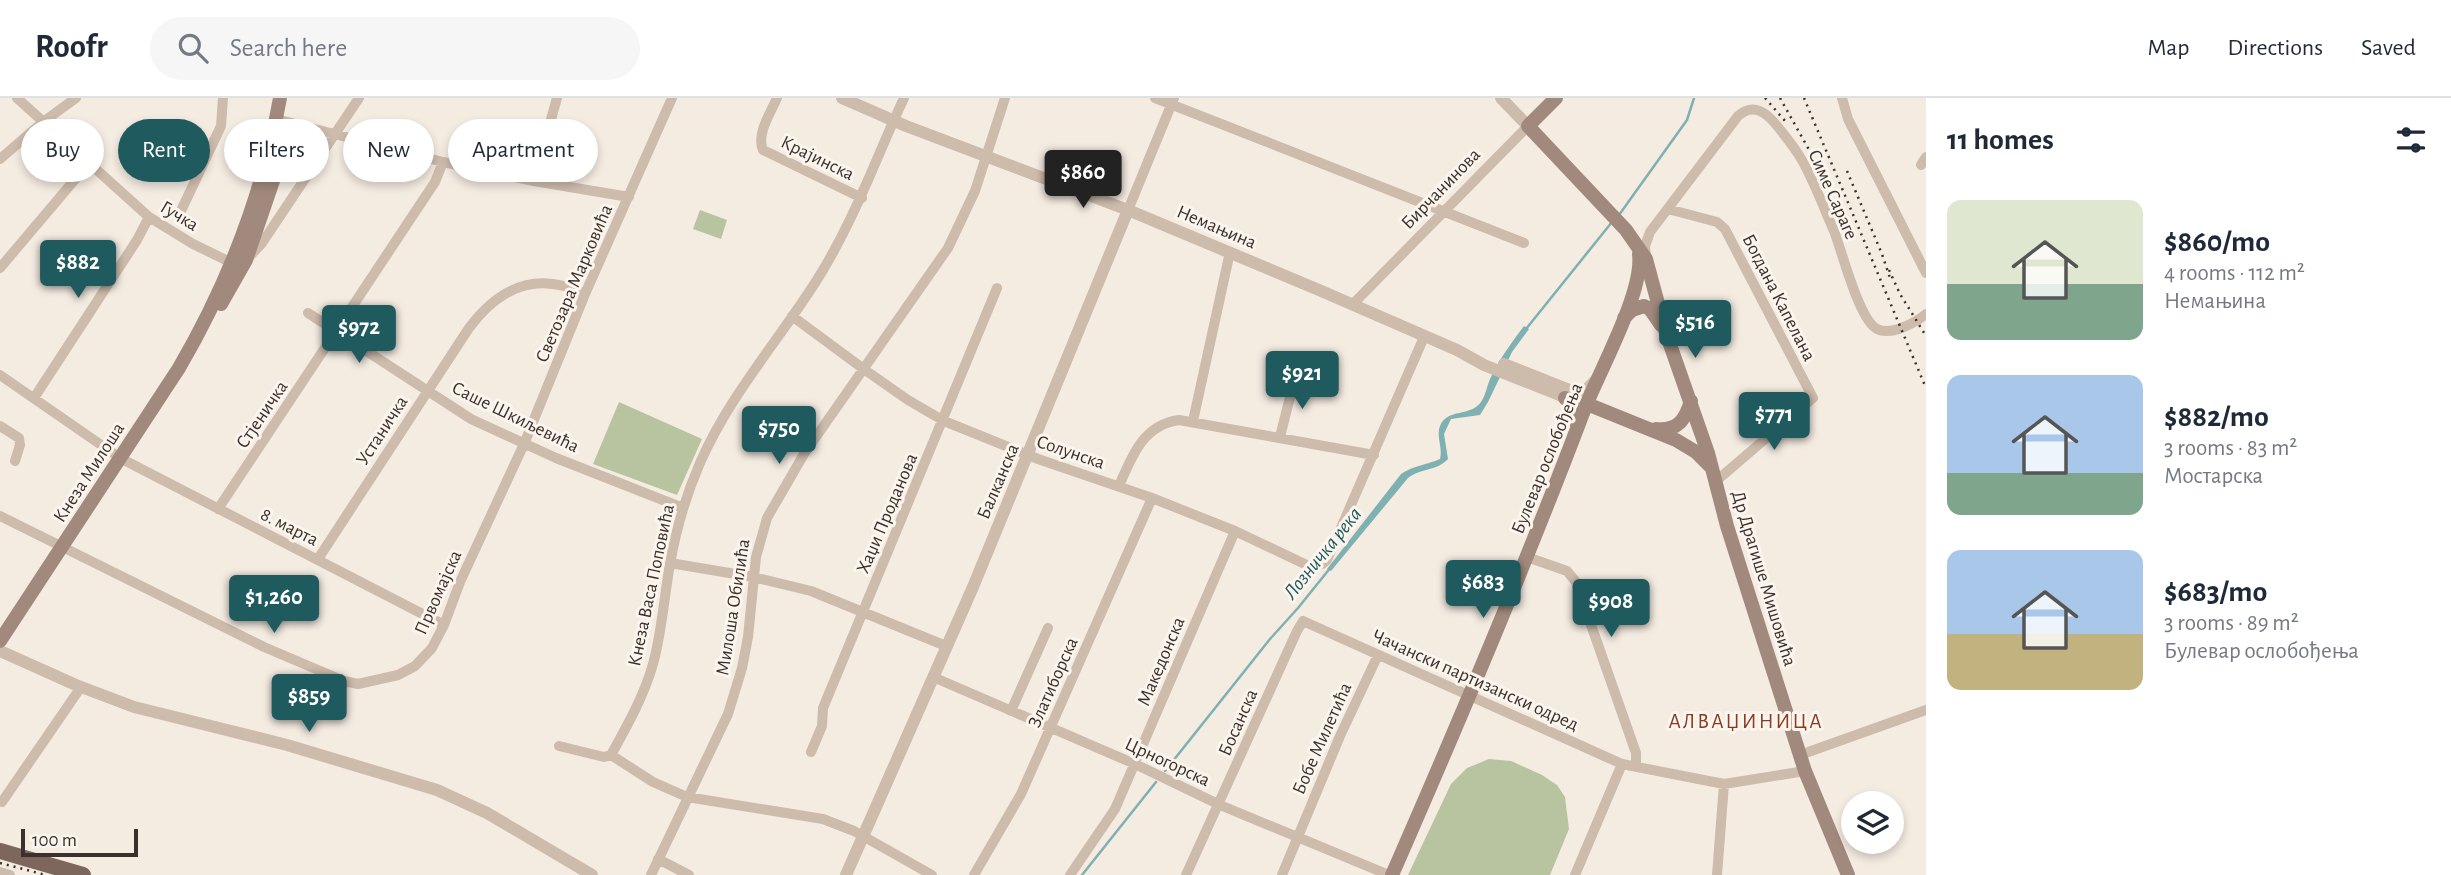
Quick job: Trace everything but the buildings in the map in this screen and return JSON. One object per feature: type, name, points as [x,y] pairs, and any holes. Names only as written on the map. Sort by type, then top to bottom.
[{"type":"main road","points":[[280,98],[281,119]]},
{"type":"main road","points":[[281,119],[289,98]]},
{"type":"main road","name":"Бирчанинова","points":[[1528,126],[1556,98]]},
{"type":"main road","name":"Др Драгише Мишовића","points":[[1528,126],[1615,219],[1646,259],[1666,331],[1691,401],[1727,526],[1805,771],[1848,875]]},
{"type":"main road","name":"Кнеза Милоша","points":[[0,641],[179,368],[205,323],[247,225],[262,182]]},
{"type":"main road","points":[[246,260],[273,182]]},
{"type":"main road","name":"Булевар ослобођења","points":[[1391,875],[1471,696],[1623,319],[1639,276],[1640,260],[1635,243]]},
{"type":"main road","name":"Кнеза Милоша","points":[[205,323],[218,309],[246,260]]},
{"type":"main road","points":[[1623,319],[1632,310],[1644,306],[1650,309],[1666,331]]},
{"type":"main road","points":[[1596,382],[1597,397],[1612,414]]},
{"type":"main road","points":[[1565,398],[1572,403],[1576,411],[1577,430]]},
{"type":"main road","points":[[1647,427],[1662,429],[1678,426],[1686,416],[1691,401]]},
{"type":"main road","name":"Немањина","points":[[1587,404],[1687,446],[1714,475]]},
{"type":"main road","points":[[1577,430],[1596,415],[1612,414]]},
{"type":"main road","points":[[0,852],[83,875]]},
{"type":"street","name":"Гучка","points":[[17,98],[40,119]]},
{"type":"street","points":[[47,119],[76,98]]},
{"type":"street","points":[[179,215],[220,126],[223,98]]},
{"type":"street","name":"Кнеза Милоша","points":[[246,260],[262,243],[359,98]]},
{"type":"street","points":[[551,119],[557,98]]},
{"type":"street","name":"Светозара Марковића","points":[[524,444],[585,295],[672,98]]},
{"type":"street","name":"Крајинска","points":[[777,98],[762,134],[760,145],[763,150],[862,198]]},
{"type":"street","name":"Немањина","points":[[842,98],[894,121],[1128,210],[1352,305],[1484,365],[1565,398],[1587,404]]},
{"type":"street","name":"Кнеза Васа Поповића","points":[[611,755],[645,691],[654,663],[670,563],[683,508],[701,461],[728,410],[842,238],[904,98]]},
{"type":"street","name":"Милоша Обилића","points":[[651,875],[728,714],[736,691],[748,637],[760,539],[775,501],[804,454],[948,248],[973,197],[1005,98]]},
{"type":"street","points":[[1154,98],[1173,102],[1443,213],[1524,243]]},
{"type":"street","name":"Др Драгише Мишовића","points":[[1501,98],[1528,126]]},
{"type":"street","points":[[1842,98],[1848,119],[1926,273]]},
{"type":"street","name":"Балканска","points":[[846,875],[1029,456],[1173,102]]},
{"type":"street","name":"Симе Сараге","points":[[1635,243],[1650,232],[1738,116],[1749,109],[1759,110],[1772,120],[1803,161],[1835,233],[1860,304],[1871,324],[1879,330],[1892,331],[1926,314]]},
{"type":"street","name":"Бирчанинова","points":[[1352,305],[1528,126]]},
{"type":"street","points":[[329,133],[448,163]]},
{"type":"street","points":[[0,159],[21,141]]},
{"type":"street","name":"Стјеничка","points":[[218,509],[435,182],[443,162]]},
{"type":"street","name":"Гучка","points":[[104,178],[149,217],[230,262]]},
{"type":"street","points":[[0,268],[73,182]]},
{"type":"street","points":[[540,182],[629,197]]},
{"type":"street","name":"Богдана Капелана","points":[[1668,209],[1717,222],[1725,229],[1812,398],[1714,475]]},
{"type":"street","points":[[34,398],[149,217]]},
{"type":"street","name":"Симе Сараге","points":[[1646,259],[1645,246],[1650,232]]},
{"type":"street","points":[[1193,421],[1230,252]]},
{"type":"street","points":[[230,262],[246,260]]},
{"type":"street","name":"Устаничка","points":[[318,559],[480,312],[498,296],[520,286],[536,283],[554,284],[585,295]]},
{"type":"street","name":"Хаџи Проданова","points":[[811,752],[822,726],[823,708],[997,288]]},
{"type":"street","name":"Саше Шкиљевића","points":[[308,313],[471,419],[524,444],[683,508]]},
{"type":"street","name":"Солунска","points":[[792,316],[908,400],[944,421],[1029,456],[1152,498],[1235,531],[1307,566],[1320,565],[1327,560],[1374,455]]},
{"type":"street","points":[[1119,486],[1143,438],[1170,421],[1193,421],[1374,455],[1424,337]]},
{"type":"street","name":"Немањина","points":[[1457,351],[1504,364],[1572,391],[1586,390],[1596,382]]},
{"type":"street","points":[[1280,437],[1296,373],[1303,367]]},
{"type":"street","name":"8. марта","points":[[0,375],[120,458],[444,625]]},
{"type":"street","points":[[0,426],[20,442],[15,461]]},
{"type":"street","name":"Првомајска","points":[[0,516],[264,647],[344,681],[358,684],[398,675],[415,666],[432,648],[524,444]]},
{"type":"street","name":"Златиборска","points":[[974,875],[1021,794],[1152,498]]},
{"type":"street","name":"Македонска","points":[[1070,875],[1115,809],[1235,531]]},
{"type":"street","points":[[1527,556],[1567,571],[1576,582],[1636,753],[1636,767]]},
{"type":"street","points":[[670,563],[811,591],[946,646]]},
{"type":"street","name":"Чачански партизански одред","points":[[1303,621],[1622,764],[1724,784],[1805,771]]},
{"type":"street","name":"Босанска","points":[[1186,875],[1303,621]]},
{"type":"street","points":[[1011,711],[1048,628]]},
{"type":"street","points":[[0,651],[134,707],[209,728],[286,745],[437,790],[513,827],[574,871],[592,875]]},
{"type":"street","name":"Бобе Милетића","points":[[1282,875],[1340,736],[1378,655]]},
{"type":"street","name":"Црногорска","points":[[933,677],[1135,764],[1220,804],[1391,875]]},
{"type":"street","points":[[2,802],[81,687]]},
{"type":"street","points":[[1800,755],[1926,710]]},
{"type":"street","points":[[559,746],[604,757],[611,755],[653,782],[687,797],[823,819],[864,835],[932,875]]},
{"type":"street","points":[[1574,875],[1622,764]]},
{"type":"street","points":[[1717,875],[1724,784]]},
{"type":"street","points":[[658,859],[689,875]]},
{"type":"street","points":[[0,872],[9,875]]},
{"type":"green space","points":[[700,210],[727,220],[721,239],[693,229]]},
{"type":"green space","points":[[619,402],[702,439],[677,495],[593,464]]},
{"type":"green space","points":[[1489,759],[1511,761],[1542,775],[1557,785],[1565,797],[1569,829],[1550,875],[1408,875],[1451,784],[1467,768]]},
{"type":"water","points":[[1524,326],[1529,329],[1512,352],[1480,415],[1451,419],[1444,434],[1448,459],[1439,466],[1408,478],[1331,571],[1327,569],[1401,474],[1440,459],[1439,430],[1443,420],[1477,407],[1498,363]]},
{"type":"waterway","name":"Лозничка река","points":[[1619,215],[1687,120],[1694,98]]},
{"type":"waterway","name":"Лозничка река","points":[[1526,329],[1612,222]]},
{"type":"waterway","name":"Лозничка река","points":[[1165,771],[1331,567]]},
{"type":"waterway","name":"Лозничка река","points":[[1082,875],[1156,782]]},
{"type":"railway","points":[[1765,98],[1786,122]]},
{"type":"railway","points":[[1780,98],[1831,189]]},
{"type":"railway","points":[[1804,98],[1926,388]]},
{"type":"railway","points":[[1847,171],[1890,278]]},
{"type":"railway","points":[[1889,270],[1900,294],[1926,336]]},
{"type":"railway","points":[[0,863],[46,875]]},
{"type":"district","name":"АЛВАЏИНИЦА","points":[[1746,721]]}]
